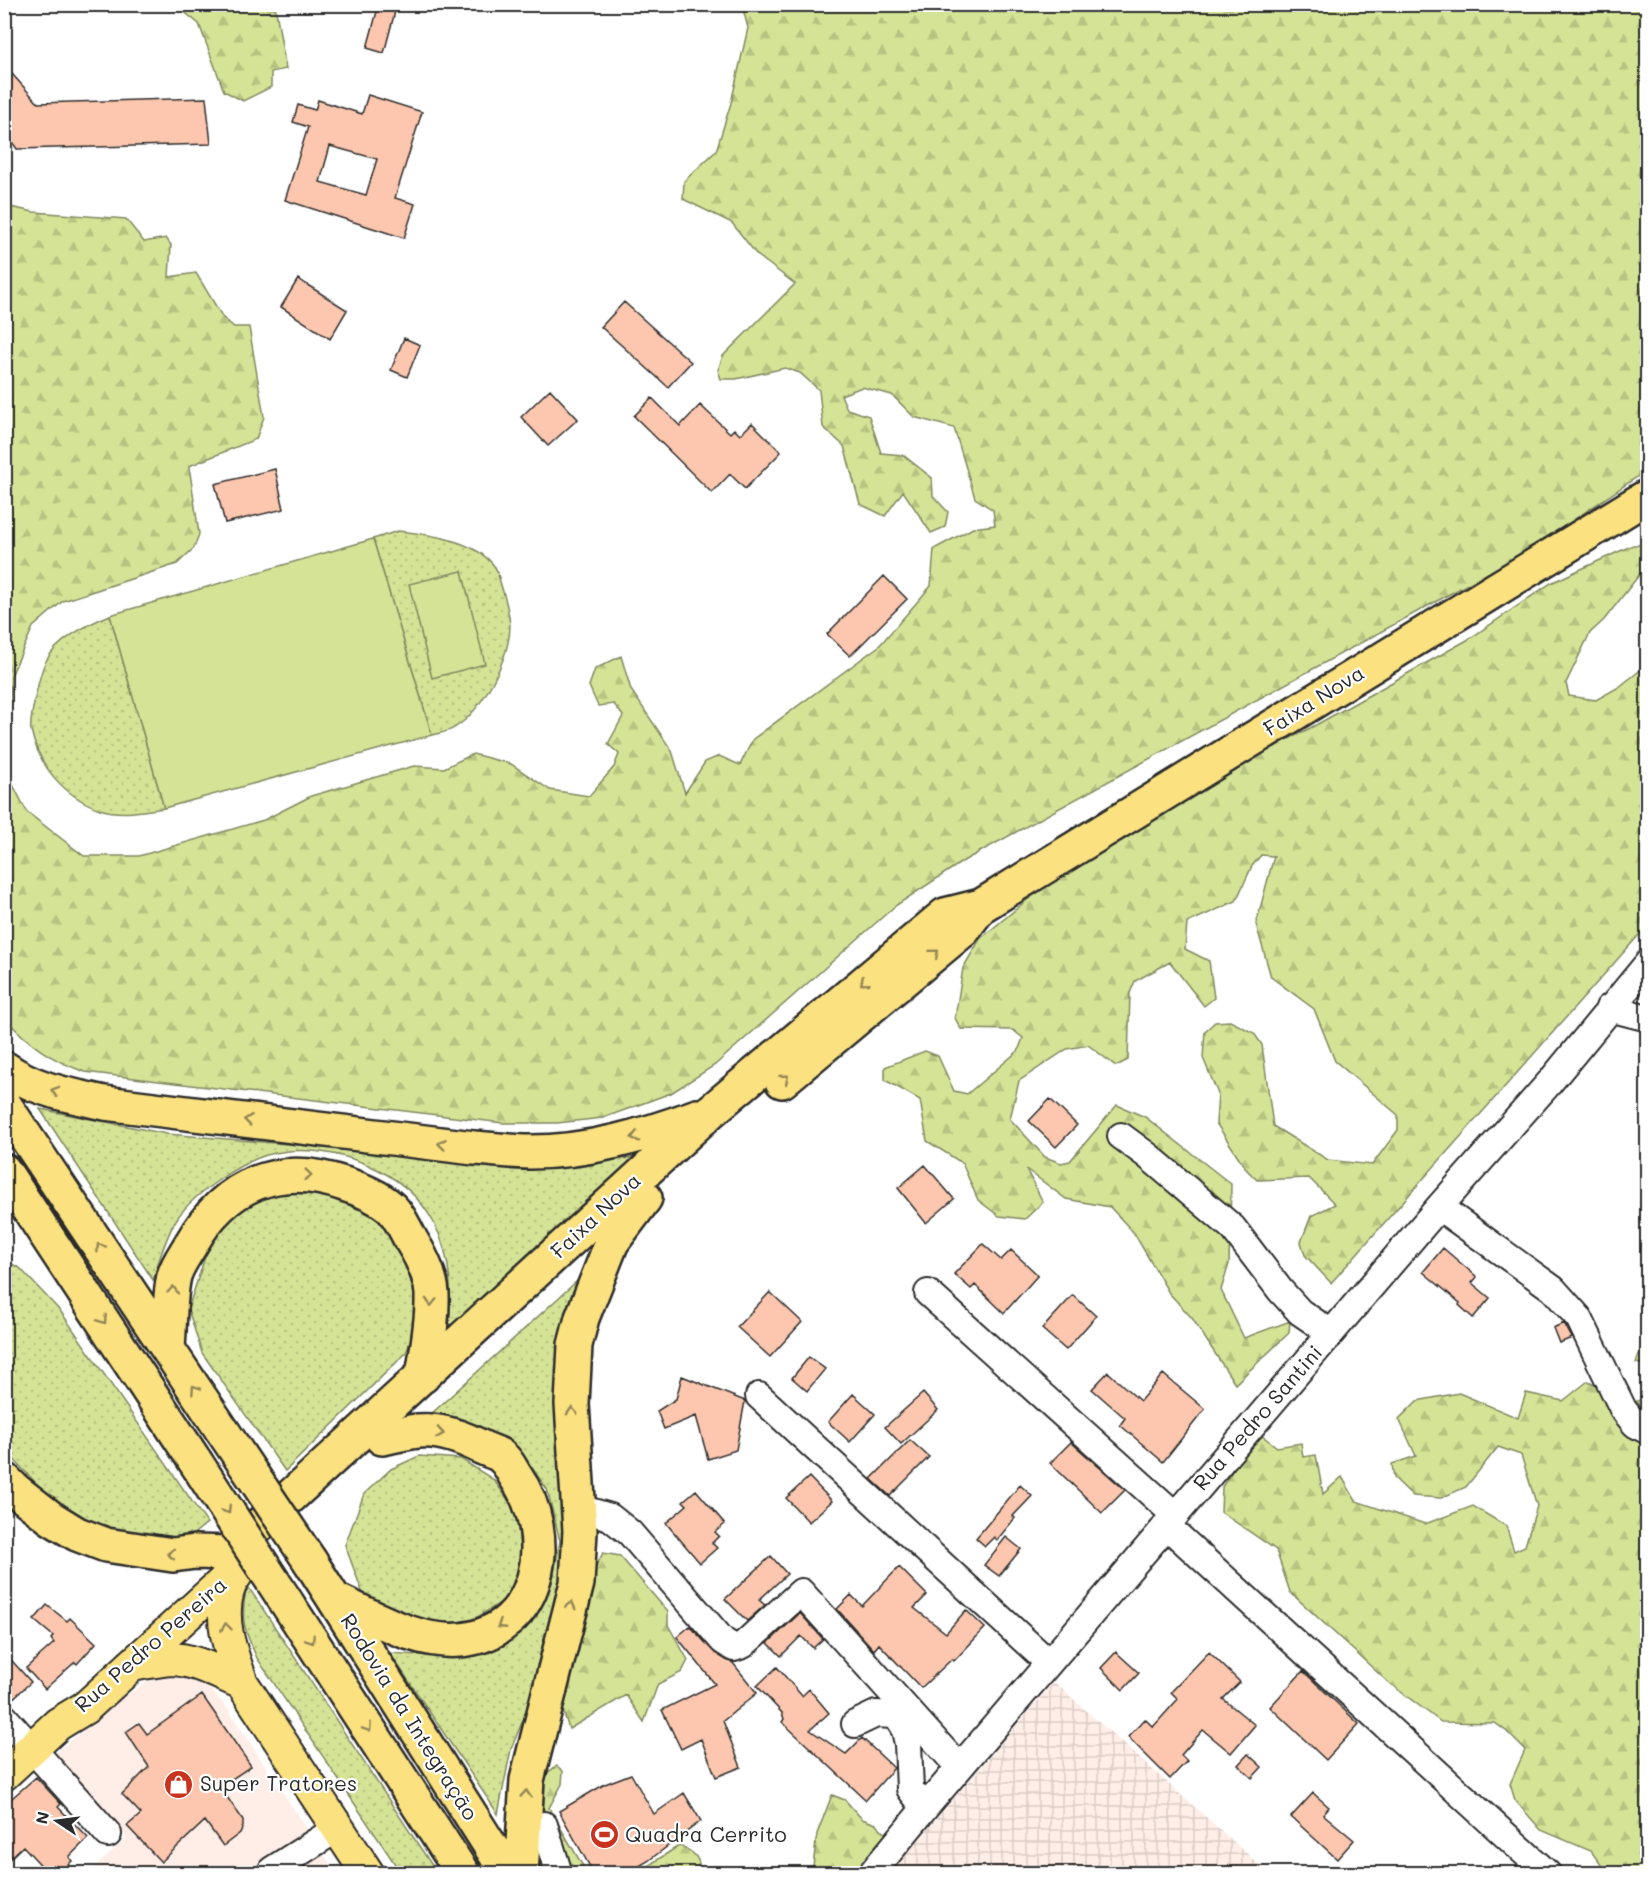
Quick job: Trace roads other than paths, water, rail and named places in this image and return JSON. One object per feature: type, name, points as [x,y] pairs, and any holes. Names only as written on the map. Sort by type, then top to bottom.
[{"type":"highway","name":"Faixa Nova","points":[[236,1559],[423,1376],[710,1112],[945,915],[981,906],[1647,496]]},
{"type":"highway","name":"Faixa Nova","points":[[236,1559],[382,1438],[645,1198],[744,1112],[962,931],[981,906]]},
{"type":"highway","points":[[4,1068],[21,1080],[55,1092],[105,1103],[462,1146],[530,1152],[603,1145],[656,1131],[710,1112]]},
{"type":"highway","name":"Rodovia da Integração","points":[[4,1104],[336,1600],[507,1874]]},
{"type":"highway","name":"Rodovia da Integração","points":[[4,1171],[463,1874]]},
{"type":"highway","points":[[168,1348],[174,1274],[197,1234],[217,1208],[242,1189],[266,1178],[288,1174],[311,1174],[371,1194],[391,1207],[423,1261],[432,1293],[423,1376]]},
{"type":"highway","points":[[521,1874],[527,1780],[577,1583],[580,1531],[572,1404],[575,1345],[582,1318],[612,1242],[645,1198]]},
{"type":"highway","points":[[4,1218],[26,1225],[59,1253]]},
{"type":"highway","points":[[336,1600],[429,1639],[459,1640],[485,1635],[512,1618],[528,1596],[534,1578],[539,1551],[536,1519],[522,1486],[503,1458],[472,1442],[443,1433],[419,1431],[382,1438]]},
{"type":"highway","points":[[4,1479],[51,1518],[77,1534],[106,1545],[173,1555],[195,1552],[236,1559]]},
{"type":"main road","name":"Rua Pedro Pereira","points":[[4,1774],[58,1724],[86,1707],[132,1665],[236,1559]]},
{"type":"main road","name":"Rua Pedro Pereira","points":[[58,1724],[76,1694],[236,1559]]},
{"type":"main road","points":[[236,1559],[225,1604],[225,1620],[229,1648],[242,1683],[369,1874]]},
{"type":"main road","points":[[132,1665],[169,1659],[183,1660],[242,1683]]},
{"type":"street","name":"Rua Pedro Santini","points":[[871,1874],[1048,1663],[1439,1207],[1550,1082],[1647,963]]},
{"type":"street","points":[[1609,1008],[1647,1018]]},
{"type":"street","points":[[1121,1136],[1233,1228],[1280,1290],[1300,1312],[1331,1334]]},
{"type":"street","points":[[1439,1207],[1553,1289],[1579,1318],[1623,1409],[1635,1424],[1647,1431]]},
{"type":"street","points":[[928,1293],[1548,1874]]},
{"type":"street","points":[[759,1396],[1048,1663]]},
{"type":"street","points":[[579,1508],[610,1517],[630,1533],[723,1641],[734,1648],[743,1645],[801,1592],[959,1767]]},
{"type":"street","points":[[855,1724],[876,1714],[892,1715],[899,1720],[905,1730],[908,1744],[910,1789],[925,1808]]},
{"type":"street","points":[[4,1717],[108,1834]]},
{"type":"street","points":[[544,1825],[559,1874]]},
{"type":"street","points":[[274,1874],[272,1870],[338,1828]]},
{"type":"place","name":"Super Tratores","points":[[179,1784]]},
{"type":"place","name":"Quadra Cerrito","points":[[604,1835]]}]
